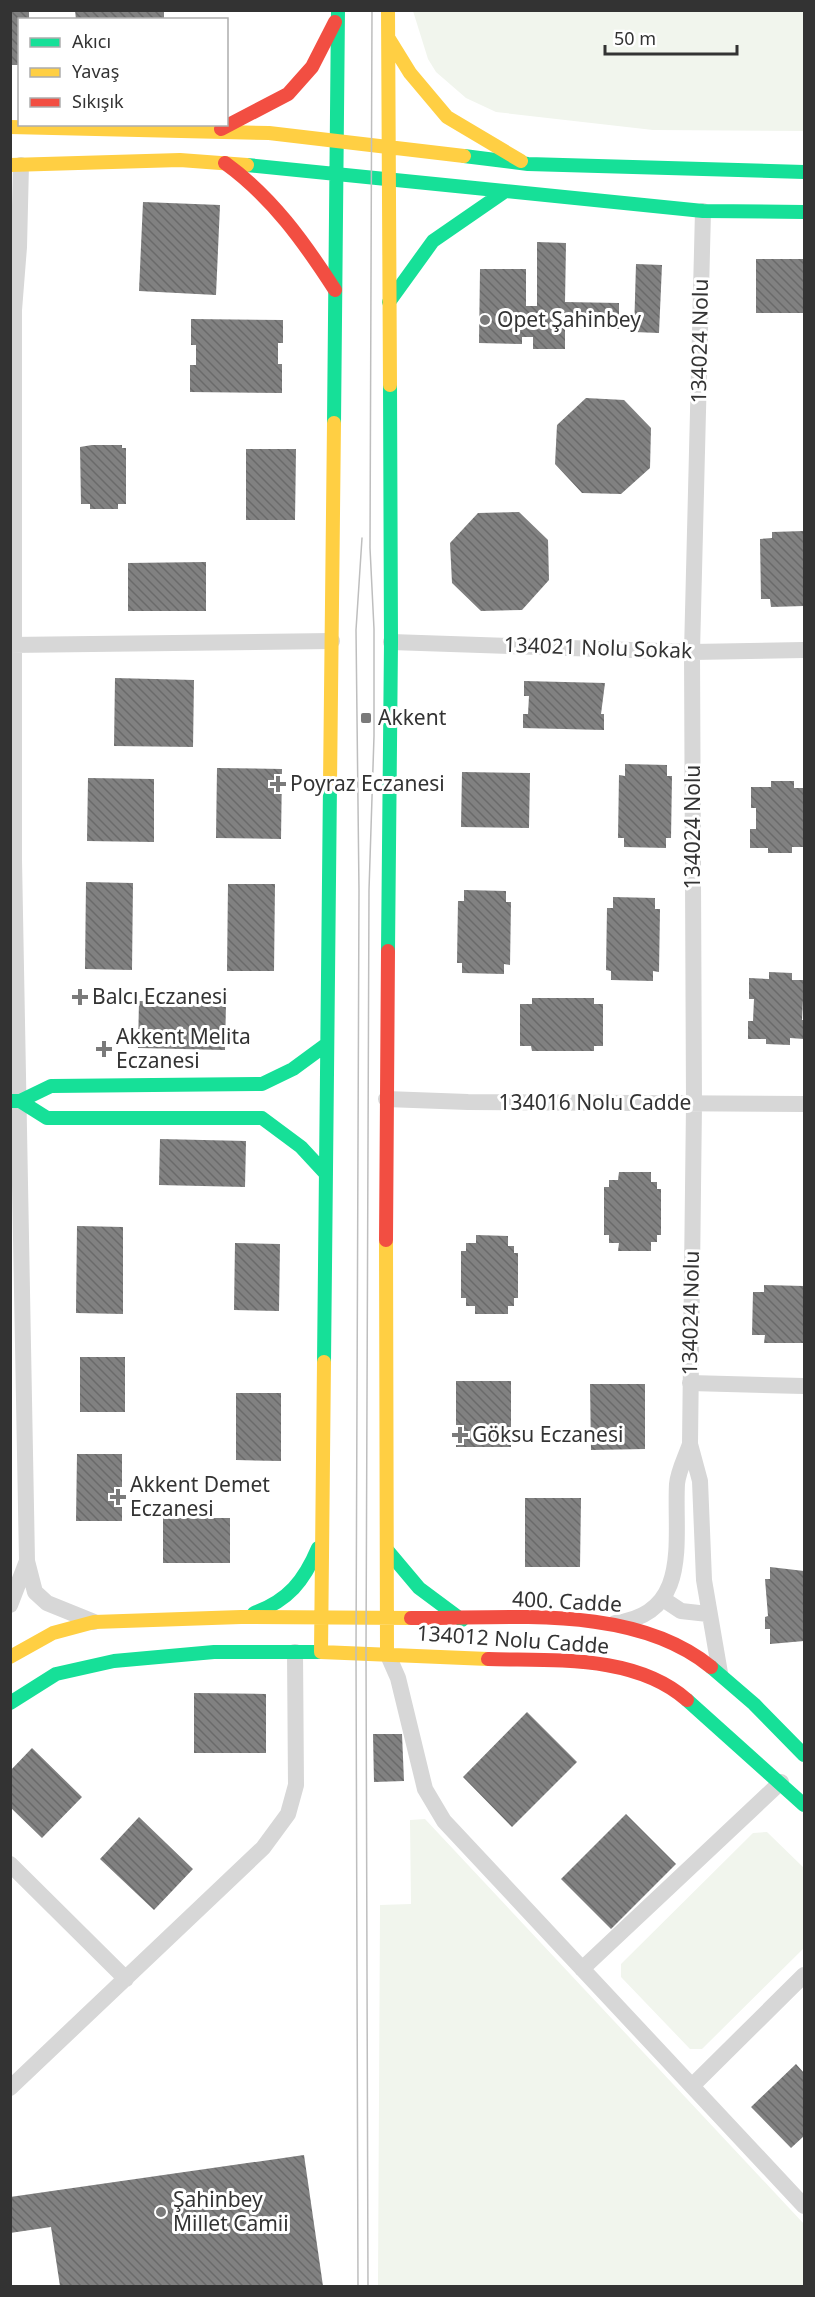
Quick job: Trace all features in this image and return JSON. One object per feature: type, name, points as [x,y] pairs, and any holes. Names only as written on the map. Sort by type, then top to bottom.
[{"type":"main road","points":[[387,1653],[386,1099],[391,642],[388,10]]},
{"type":"main road","points":[[228,125],[288,94],[312,67],[338,14]]},
{"type":"main road","points":[[321,1652],[338,14]]},
{"type":"main road","points":[[388,38],[410,73],[447,117],[528,164]]},
{"type":"main road","points":[[217,131],[227,126]]},
{"type":"main road","points":[[10,127],[217,131],[336,140],[528,164],[804,172]]},
{"type":"main road","points":[[16,165],[180,160],[336,172],[389,180],[702,211],[804,212]]},
{"type":"main road","points":[[224,163],[247,178],[277,208],[301,237],[335,290]]},
{"type":"main road","points":[[390,302],[418,259],[434,241],[504,192]]},
{"type":"main road","points":[[15,1101],[51,1086],[262,1084],[293,1069],[327,1044]]},
{"type":"main road","points":[[15,1101],[47,1118],[262,1118],[301,1147],[326,1174]]},
{"type":"main road","points":[[10,1657],[53,1633],[94,1622],[241,1617],[278,1605],[293,1593],[308,1575],[323,1536]]},
{"type":"main road","points":[[387,1550],[419,1588],[462,1620]]},
{"type":"main road","name":"400. Cadde","points":[[241,1617],[614,1623],[670,1640],[698,1656],[720,1672],[804,1755]]},
{"type":"main road","name":"134012 Nolu Cadde","points":[[10,1703],[35,1685],[56,1674],[77,1668],[114,1661],[214,1652],[387,1653],[601,1664],[631,1671],[683,1697],[781,1782],[804,1805]]},
{"type":"street","points":[[16,165],[20,247],[14,310],[15,1101],[27,1561],[35,1592],[47,1603],[94,1622]]},
{"type":"street","name":"134024 Nolu","points":[[702,211],[693,652],[694,1104],[690,1444],[700,1481],[704,1580],[708,1614],[720,1672]]},
{"type":"street","points":[[13,645],[332,642]]},
{"type":"street","name":"134021 Nolu Sokak","points":[[391,642],[693,652],[804,650]]},
{"type":"street","name":"134016 Nolu Cadde","points":[[386,1099],[804,1104]]},
{"type":"street","points":[[690,1383],[804,1386]]},
{"type":"street","name":"134024 Nolu","points":[[663,1599],[676,1565],[677,1481],[690,1444]]},
{"type":"street","points":[[10,1605],[27,1561]]},
{"type":"street","points":[[614,1623],[646,1614],[663,1599],[681,1611],[708,1614]]},
{"type":"street","points":[[10,2088],[263,1848],[288,1814],[296,1785],[295,1652]]},
{"type":"street","points":[[387,1653],[398,1678],[425,1789],[444,1821],[804,2206]]},
{"type":"street","points":[[582,1969],[781,1782]]},
{"type":"street","points":[[10,1864],[126,1979]]},
{"type":"street","points":[[692,2086],[804,1975]]},
{"type":"shaded area","points":[[413,11],[804,11],[804,131],[653,130],[496,112],[466,98],[436,72],[428,59]]},
{"type":"shaded area","points":[[425,1819],[804,2224],[804,2286],[378,2286],[380,1905],[411,1904],[410,1820]]},
{"type":"shaded area","points":[[767,1832],[804,1868],[804,1948],[702,2049],[690,2049],[621,1977],[621,1964],[753,1833]]},
{"type":"building","points":[[10,10],[29,10],[29,18],[18,18],[18,65],[10,65]]},
{"type":"building","points":[[75,10],[164,10],[164,18],[76,18]]},
{"type":"building","points":[[143,202],[220,205],[216,295],[139,291]]},
{"type":"building","points":[[537,242],[566,243],[565,302],[619,303],[619,329],[565,328],[565,349],[533,349],[533,337],[522,337],[522,344],[479,343],[480,269],[526,269],[526,306],[537,306]]},
{"type":"building","points":[[756,259],[804,259],[804,313],[756,313]]},
{"type":"building","points":[[636,264],[662,265],[659,333],[634,332]]},
{"type":"building","points":[[191,319],[283,320],[283,343],[278,343],[278,364],[282,364],[282,393],[190,392],[190,365],[196,365],[196,345],[191,345]]},
{"type":"building","points":[[586,398],[624,400],[651,428],[650,468],[621,494],[582,493],[555,464],[557,425]]},
{"type":"building","points":[[122,445],[122,448],[126,448],[126,504],[118,504],[118,509],[90,509],[90,504],[81,504],[80,447]]},
{"type":"building","points":[[246,449],[296,449],[295,520],[246,520]]},
{"type":"building","points":[[519,512],[548,540],[549,580],[522,610],[481,611],[452,583],[450,543],[478,513]]},
{"type":"building","points":[[804,531],[804,606],[771,607],[770,599],[761,599],[760,539],[772,538],[772,532]]},
{"type":"building","points":[[206,562],[206,611],[128,611],[128,563]]},
{"type":"building","points":[[115,678],[194,680],[193,747],[114,746]]},
{"type":"building","points":[[524,681],[605,683],[601,714],[604,714],[604,730],[523,728],[523,714],[528,714],[529,696],[524,696]]},
{"type":"building","points":[[625,764],[667,765],[667,776],[672,776],[671,838],[666,838],[666,848],[624,847],[624,838],[618,838],[619,775],[625,776]]},
{"type":"building","points":[[217,768],[282,769],[281,839],[216,838]]},
{"type":"building","points":[[462,772],[530,773],[529,828],[461,827]]},
{"type":"building","points":[[88,778],[154,779],[154,842],[87,841]]},
{"type":"building","points":[[771,781],[794,781],[794,788],[804,788],[804,847],[792,847],[792,853],[768,853],[768,848],[750,848],[750,829],[756,829],[756,808],[751,808],[751,787],[771,787]]},
{"type":"building","points":[[86,882],[133,883],[132,970],[85,969]]},
{"type":"building","points":[[228,884],[275,884],[274,971],[227,971]]},
{"type":"building","points":[[464,890],[506,891],[506,902],[511,902],[510,965],[504,964],[504,974],[462,973],[462,963],[457,963],[458,901],[464,901]]},
{"type":"building","points":[[613,897],[655,898],[655,909],[660,909],[659,972],[653,971],[653,981],[611,980],[611,971],[606,970],[607,908],[613,908]]},
{"type":"building","points":[[769,972],[792,973],[792,980],[804,980],[802,1020],[804,1020],[804,1039],[790,1038],[790,1045],[766,1044],[766,1039],[748,1039],[748,1021],[753,1021],[754,999],[749,999],[749,978],[769,979]]},
{"type":"building","points":[[532,998],[594,998],[594,1004],[603,1004],[603,1046],[594,1046],[594,1051],[532,1051],[531,1046],[520,1046],[520,1004],[532,1004]]},
{"type":"building","points":[[139,1001],[226,1003],[225,1050],[138,1048]]},
{"type":"building","points":[[160,1139],[246,1141],[245,1187],[159,1185]]},
{"type":"building","points":[[619,1172],[651,1172],[651,1182],[657,1182],[657,1189],[661,1189],[661,1235],[657,1235],[657,1242],[651,1242],[651,1251],[618,1251],[619,1243],[609,1243],[609,1235],[604,1235],[604,1187],[609,1187],[609,1180],[618,1180]]},
{"type":"building","points":[[77,1226],[123,1227],[123,1314],[76,1313]]},
{"type":"building","points":[[476,1235],[508,1236],[508,1246],[514,1246],[514,1253],[518,1253],[518,1298],[514,1298],[514,1306],[508,1306],[508,1314],[475,1314],[475,1306],[466,1306],[466,1298],[461,1298],[461,1251],[466,1251],[466,1243],[476,1243]]},
{"type":"building","points":[[235,1243],[280,1244],[279,1311],[234,1310]]},
{"type":"building","points":[[764,1285],[804,1286],[804,1343],[764,1343],[765,1335],[752,1335],[753,1292],[764,1292]]},
{"type":"building","points":[[80,1357],[125,1357],[125,1412],[80,1412]]},
{"type":"building","points":[[456,1381],[511,1381],[511,1447],[456,1447]]},
{"type":"building","points":[[590,1384],[645,1384],[645,1449],[591,1450]]},
{"type":"building","points":[[236,1393],[281,1393],[281,1461],[236,1460]]},
{"type":"building","points":[[77,1454],[122,1454],[122,1521],[76,1521]]},
{"type":"building","points":[[525,1498],[581,1498],[580,1567],[525,1567]]},
{"type":"building","points":[[163,1518],[230,1518],[230,1563],[163,1563]]},
{"type":"building","points":[[770,1567],[804,1571],[804,1641],[770,1644],[770,1629],[765,1629],[765,1617],[768,1616],[765,1579],[770,1579]]},
{"type":"building","points":[[194,1693],[266,1694],[266,1753],[194,1753]]},
{"type":"building","points":[[527,1712],[577,1762],[512,1827],[463,1777]]},
{"type":"building","points":[[373,1734],[402,1734],[404,1781],[374,1782]]},
{"type":"building","points":[[32,1748],[82,1797],[42,1838],[10,1807],[10,1771]]},
{"type":"building","points":[[626,1814],[676,1864],[611,1929],[561,1879]]},
{"type":"building","points":[[139,1817],[193,1869],[154,1910],[100,1859]]},
{"type":"building","points":[[796,2064],[804,2073],[804,2136],[791,2148],[751,2107]]},
{"type":"building","name":"Şahinbey Millet Camii","points":[[304,2155],[323,2286],[60,2286],[51,2227],[10,2233],[10,2197]]},
{"type":"tram line","points":[[368,2286],[366,1653],[369,890],[374,736],[374,629],[370,548],[372,10]]},
{"type":"tram line","points":[[358,2286],[356,1653],[359,890],[356,630],[362,538]]},
{"type":"traffic: fast","points":[[334,423],[338,10]]},
{"type":"traffic: fast","points":[[464,156],[528,164],[804,172]]},
{"type":"traffic: fast","points":[[247,165],[703,211],[804,212]]},
{"type":"traffic: fast","points":[[389,302],[433,241],[504,192]]},
{"type":"traffic: fast","points":[[388,951],[391,642],[390,385]]},
{"type":"traffic: fast","points":[[324,1362],[330,784]]},
{"type":"traffic: fast","points":[[10,1101],[20,1101],[51,1086],[262,1084],[293,1069],[327,1044]]},
{"type":"traffic: fast","points":[[20,1101],[47,1118],[262,1118],[301,1147],[326,1174]]},
{"type":"traffic: fast","points":[[254,1613],[286,1596],[294,1588],[301,1580],[318,1548]]},
{"type":"traffic: fast","points":[[387,1550],[419,1588],[462,1620]]},
{"type":"traffic: fast","points":[[10,1703],[56,1674],[114,1661],[214,1652],[321,1652]]},
{"type":"traffic: fast","points":[[711,1667],[754,1704],[804,1755]]},
{"type":"traffic: fast","points":[[687,1700],[804,1805]]},
{"type":"traffic: slow","points":[[388,10],[390,385]]},
{"type":"traffic: slow","points":[[389,39],[410,73],[447,117],[521,161]]},
{"type":"traffic: slow","points":[[10,127],[269,133],[464,156]]},
{"type":"traffic: slow","points":[[10,165],[180,160],[247,165]]},
{"type":"traffic: slow","points":[[330,784],[334,423]]},
{"type":"traffic: slow","points":[[386,1240],[387,1653]]},
{"type":"traffic: slow","points":[[324,1362],[321,1652],[488,1659]]},
{"type":"traffic: slow","points":[[10,1657],[53,1633],[94,1622],[241,1617],[411,1618]]},
{"type":"traffic: jam","points":[[228,125],[288,94],[312,67],[335,22]]},
{"type":"traffic: jam","points":[[221,129],[227,126]]},
{"type":"traffic: jam","points":[[225,163],[258,190],[286,221],[335,290]]},
{"type":"traffic: jam","points":[[386,1240],[388,951]]},
{"type":"traffic: jam","points":[[411,1618],[527,1617],[607,1624],[645,1632],[680,1647],[711,1667]]},
{"type":"traffic: jam","points":[[488,1659],[566,1661],[618,1667],[643,1674],[666,1685],[687,1700]]},
{"type":"place","name":"Opet Şahinbey","points":[[485,320]]},
{"type":"place","name":"Akkent","points":[[366,718]]},
{"type":"place","name":"Poyraz Eczanesi","points":[[278,784]]},
{"type":"place","name":"Balcı Eczanesi","points":[[80,997]]},
{"type":"place","name":"Akkent Melita Eczanesi","points":[[104,1049]]},
{"type":"place","name":"Göksu Eczanesi","points":[[460,1435]]},
{"type":"place","name":"Akkent Demet Eczanesi","points":[[118,1497]]},
{"type":"place","name":"Şahinbey Millet Camii","points":[[161,2212]]}]
